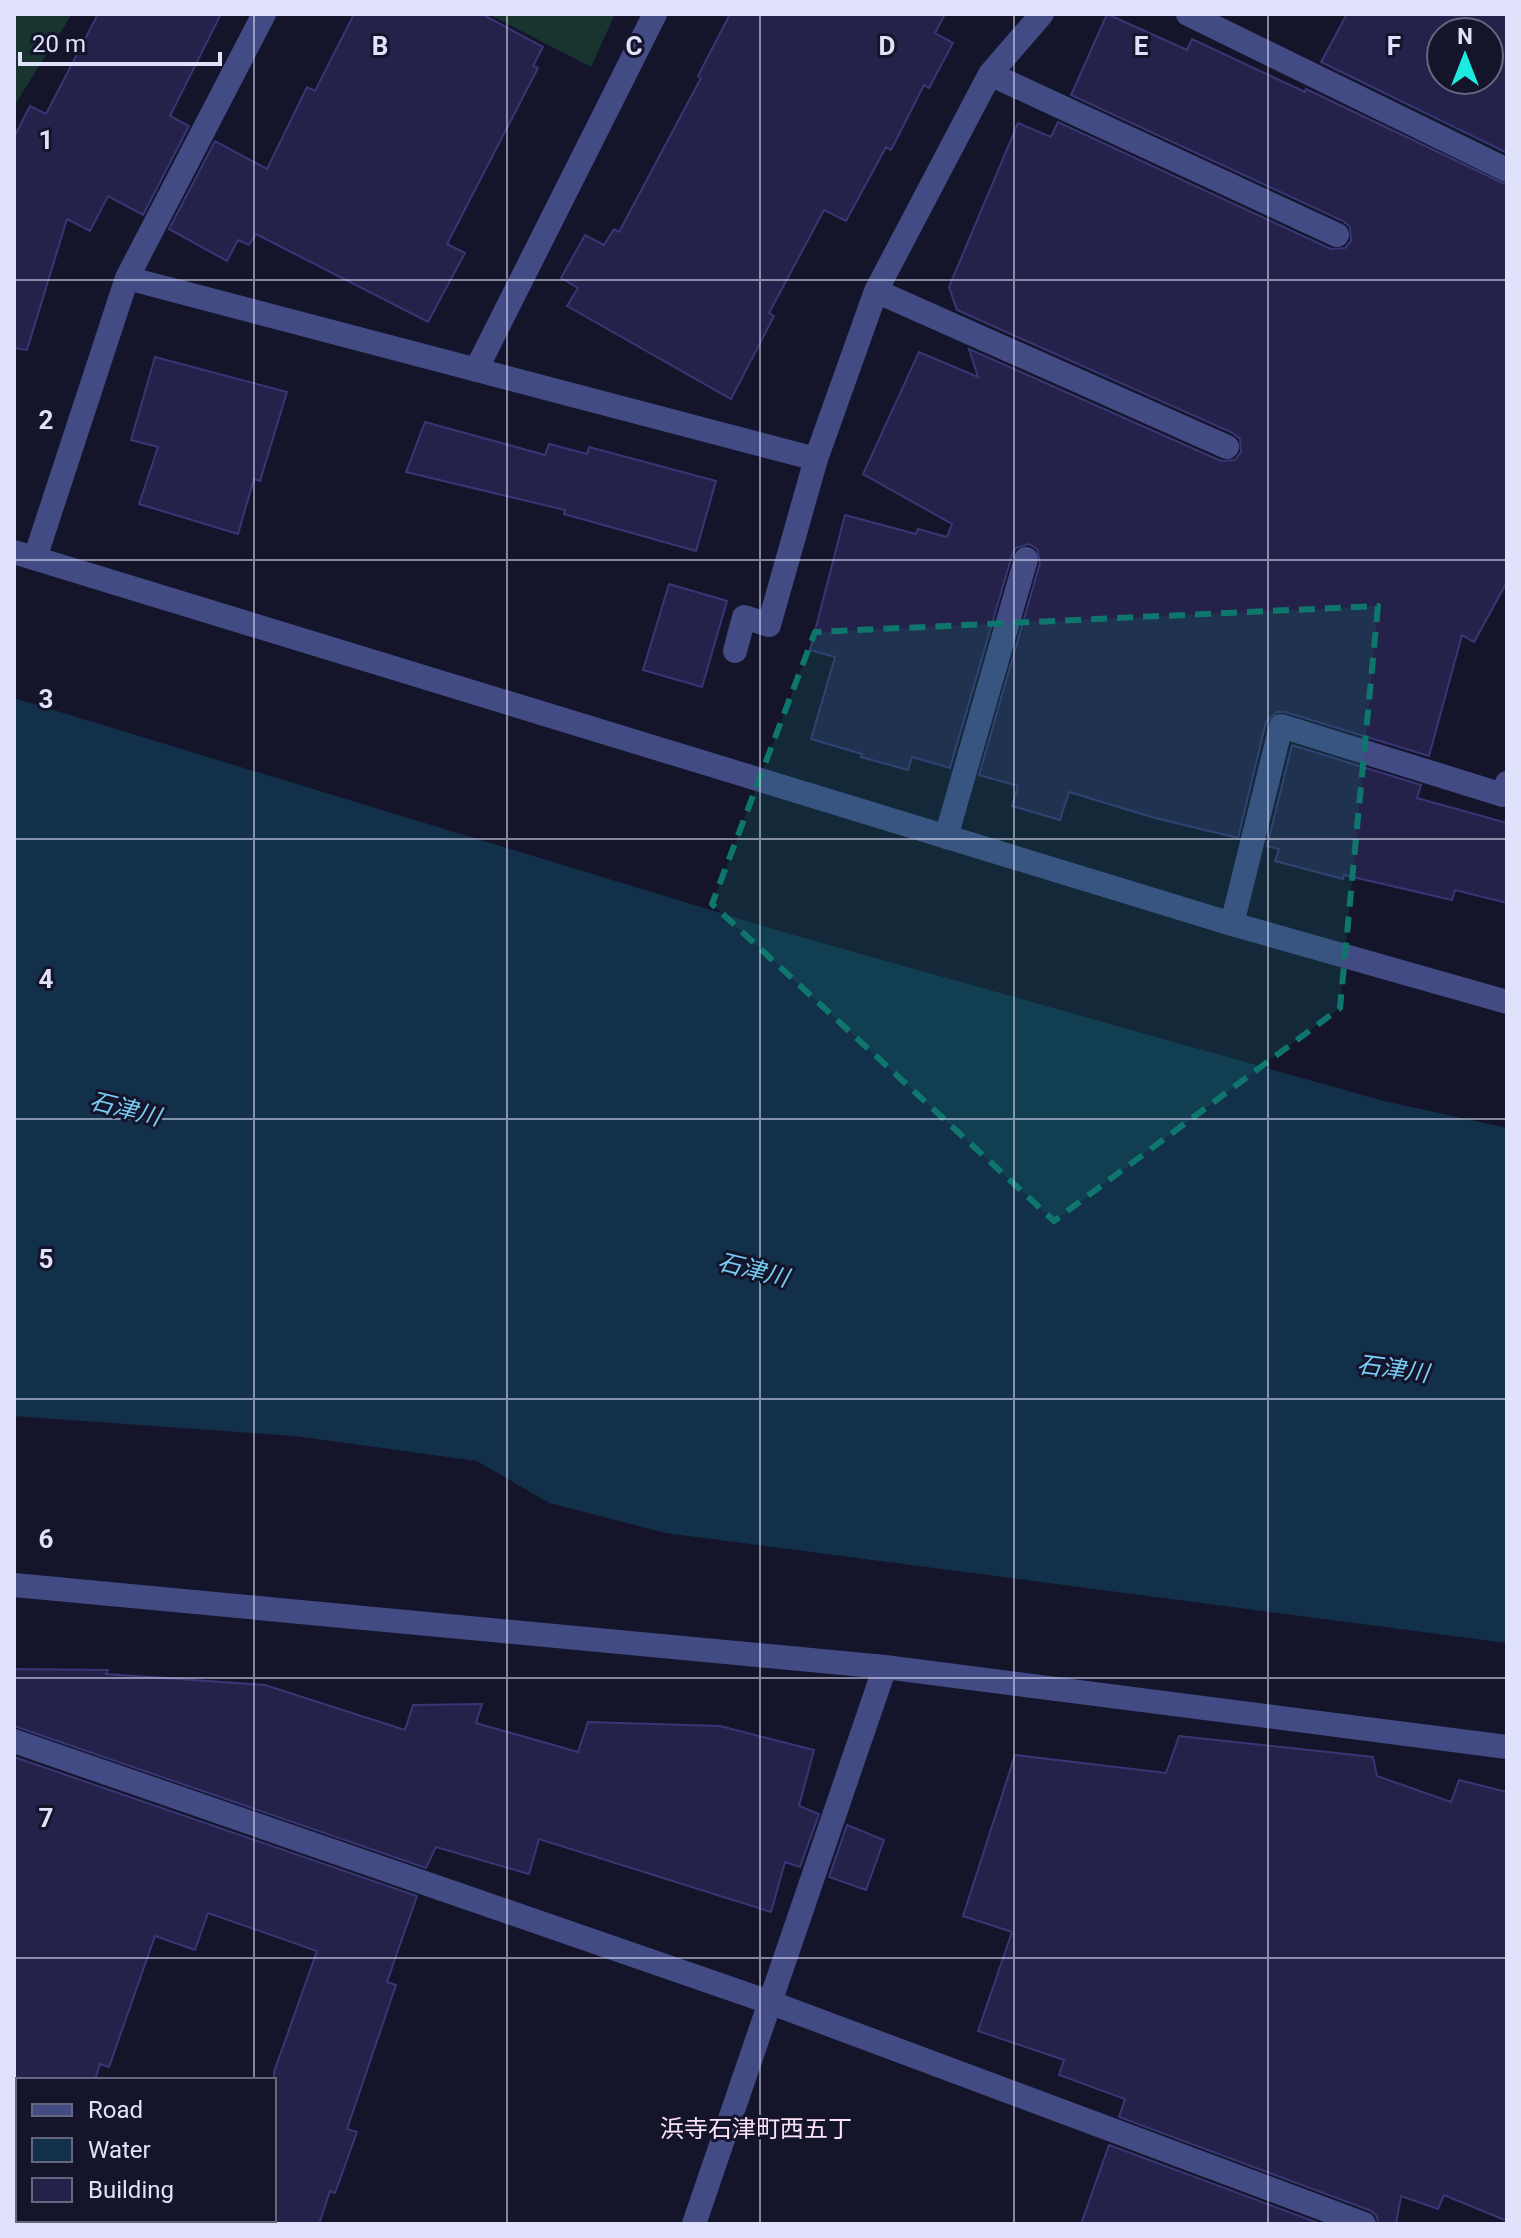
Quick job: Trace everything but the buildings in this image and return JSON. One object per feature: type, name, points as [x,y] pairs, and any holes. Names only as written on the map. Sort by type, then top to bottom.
[{"type":"street","points":[[264,14],[127,278],[25,555],[1232,924],[1507,1002]]},
{"type":"street","points":[[476,370],[655,14]]},
{"type":"street","points":[[735,651],[744,617],[769,625],[816,459],[876,291],[990,74],[1042,14]]},
{"type":"street","points":[[1188,14],[1507,170]]},
{"type":"street","points":[[990,74],[1337,235]]},
{"type":"street","points":[[127,278],[816,459]]},
{"type":"street","points":[[876,291],[1227,447]]},
{"type":"street","points":[[946,837],[1026,559]]},
{"type":"street","points":[[1232,924],[1281,726],[1503,795],[1507,783]]},
{"type":"street","points":[[14,1585],[885,1667],[1507,1747]]},
{"type":"street","points":[[694,2224],[885,1667]]},
{"type":"street","points":[[14,1741],[769,2002],[1364,2224]]},
{"type":"highlighted area","points":[[1378,606],[1340,1008],[1054,1221],[712,904],[815,632]]},
{"type":"green space","points":[[14,14],[72,14],[14,106]]},
{"type":"green space","points":[[488,14],[615,14],[591,67]]},
{"type":"water","name":"石津川","points":[[14,698],[783,932],[1384,1101],[1507,1128],[1507,1643],[666,1533],[549,1503],[477,1461],[295,1436],[14,1416]]},
{"type":"district","name":"浜寺石津町西五丁","points":[[756,2129]]}]
